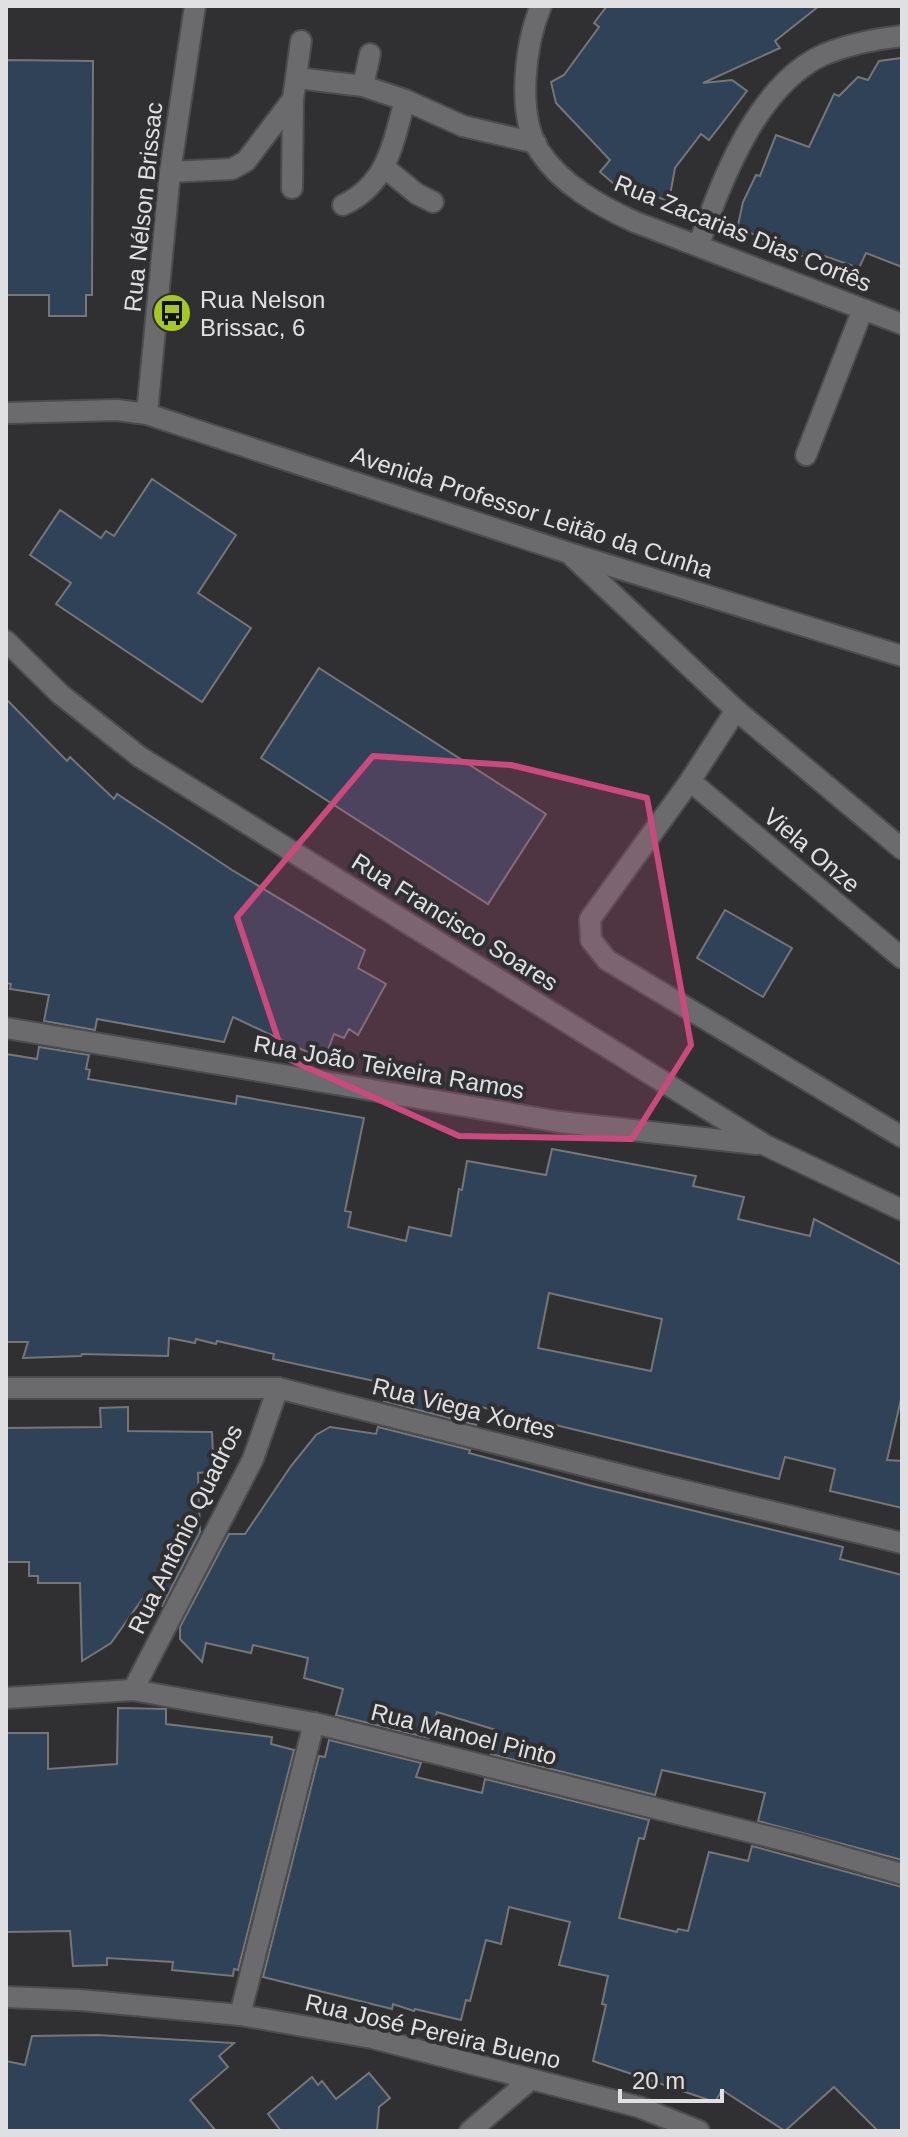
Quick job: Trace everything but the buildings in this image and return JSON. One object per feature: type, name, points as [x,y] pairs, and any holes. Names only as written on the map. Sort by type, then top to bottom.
[{"type":"street","name":"Rua Nélson Brissac","points":[[147,414],[170,172],[195,6]]},
{"type":"street","name":"Rua Zacarias Dias Cortês","points":[[541,6],[530,41],[526,75],[528,111],[539,151],[561,175],[603,207],[902,324]]},
{"type":"street","points":[[699,244],[720,185],[739,147],[773,96],[821,56],[854,43],[902,36]]},
{"type":"street","points":[[292,188],[293,99],[301,41]]},
{"type":"street","points":[[363,86],[370,54]]},
{"type":"street","points":[[297,78],[363,86],[405,100],[463,126],[536,143]]},
{"type":"street","points":[[170,172],[240,166],[293,99]]},
{"type":"street","points":[[343,205],[363,195],[385,168],[405,100]]},
{"type":"street","points":[[385,168],[417,194],[433,202]]},
{"type":"street","points":[[806,455],[863,309]]},
{"type":"street","name":"Avenida Professor Leitão da Cunha","points":[[6,413],[117,410],[147,414],[569,553],[902,656]]},
{"type":"street","points":[[569,553],[736,710],[902,849]]},
{"type":"street","name":"Rua Francisco Soares","points":[[6,641],[60,694],[140,757],[765,1145],[902,1210]]},
{"type":"street","points":[[736,710],[690,781],[590,919],[591,940],[595,949],[607,960],[902,1137]]},
{"type":"street","name":"Viela Onze","points":[[690,781],[902,958]]},
{"type":"street","name":"Rua João Teixeira Ramos","points":[[6,1028],[560,1122],[765,1145]]},
{"type":"street","name":"Rua Viega Xortes","points":[[6,1388],[278,1388],[646,1482],[902,1543]]},
{"type":"street","name":"Rua Antônio Quadros","points":[[133,1690],[253,1459],[278,1388]]},
{"type":"street","name":"Rua Manoel Pinto","points":[[6,1698],[133,1690],[314,1723],[802,1845],[902,1874]]},
{"type":"street","points":[[240,2015],[314,1723]]},
{"type":"street","name":"Rua José Pereira Bueno","points":[[6,1997],[80,2000],[240,2015],[372,2038],[639,2107],[699,2131]]},
{"type":"street","points":[[470,2131],[530,2080]]},
{"type":"highlighted area","points":[[373,756],[511,765],[647,798],[691,1045],[632,1139],[459,1136],[284,1057],[237,917]]},
{"type":"place","name":"Rua Nelson Brissac, 6","points":[[172,313]]}]
